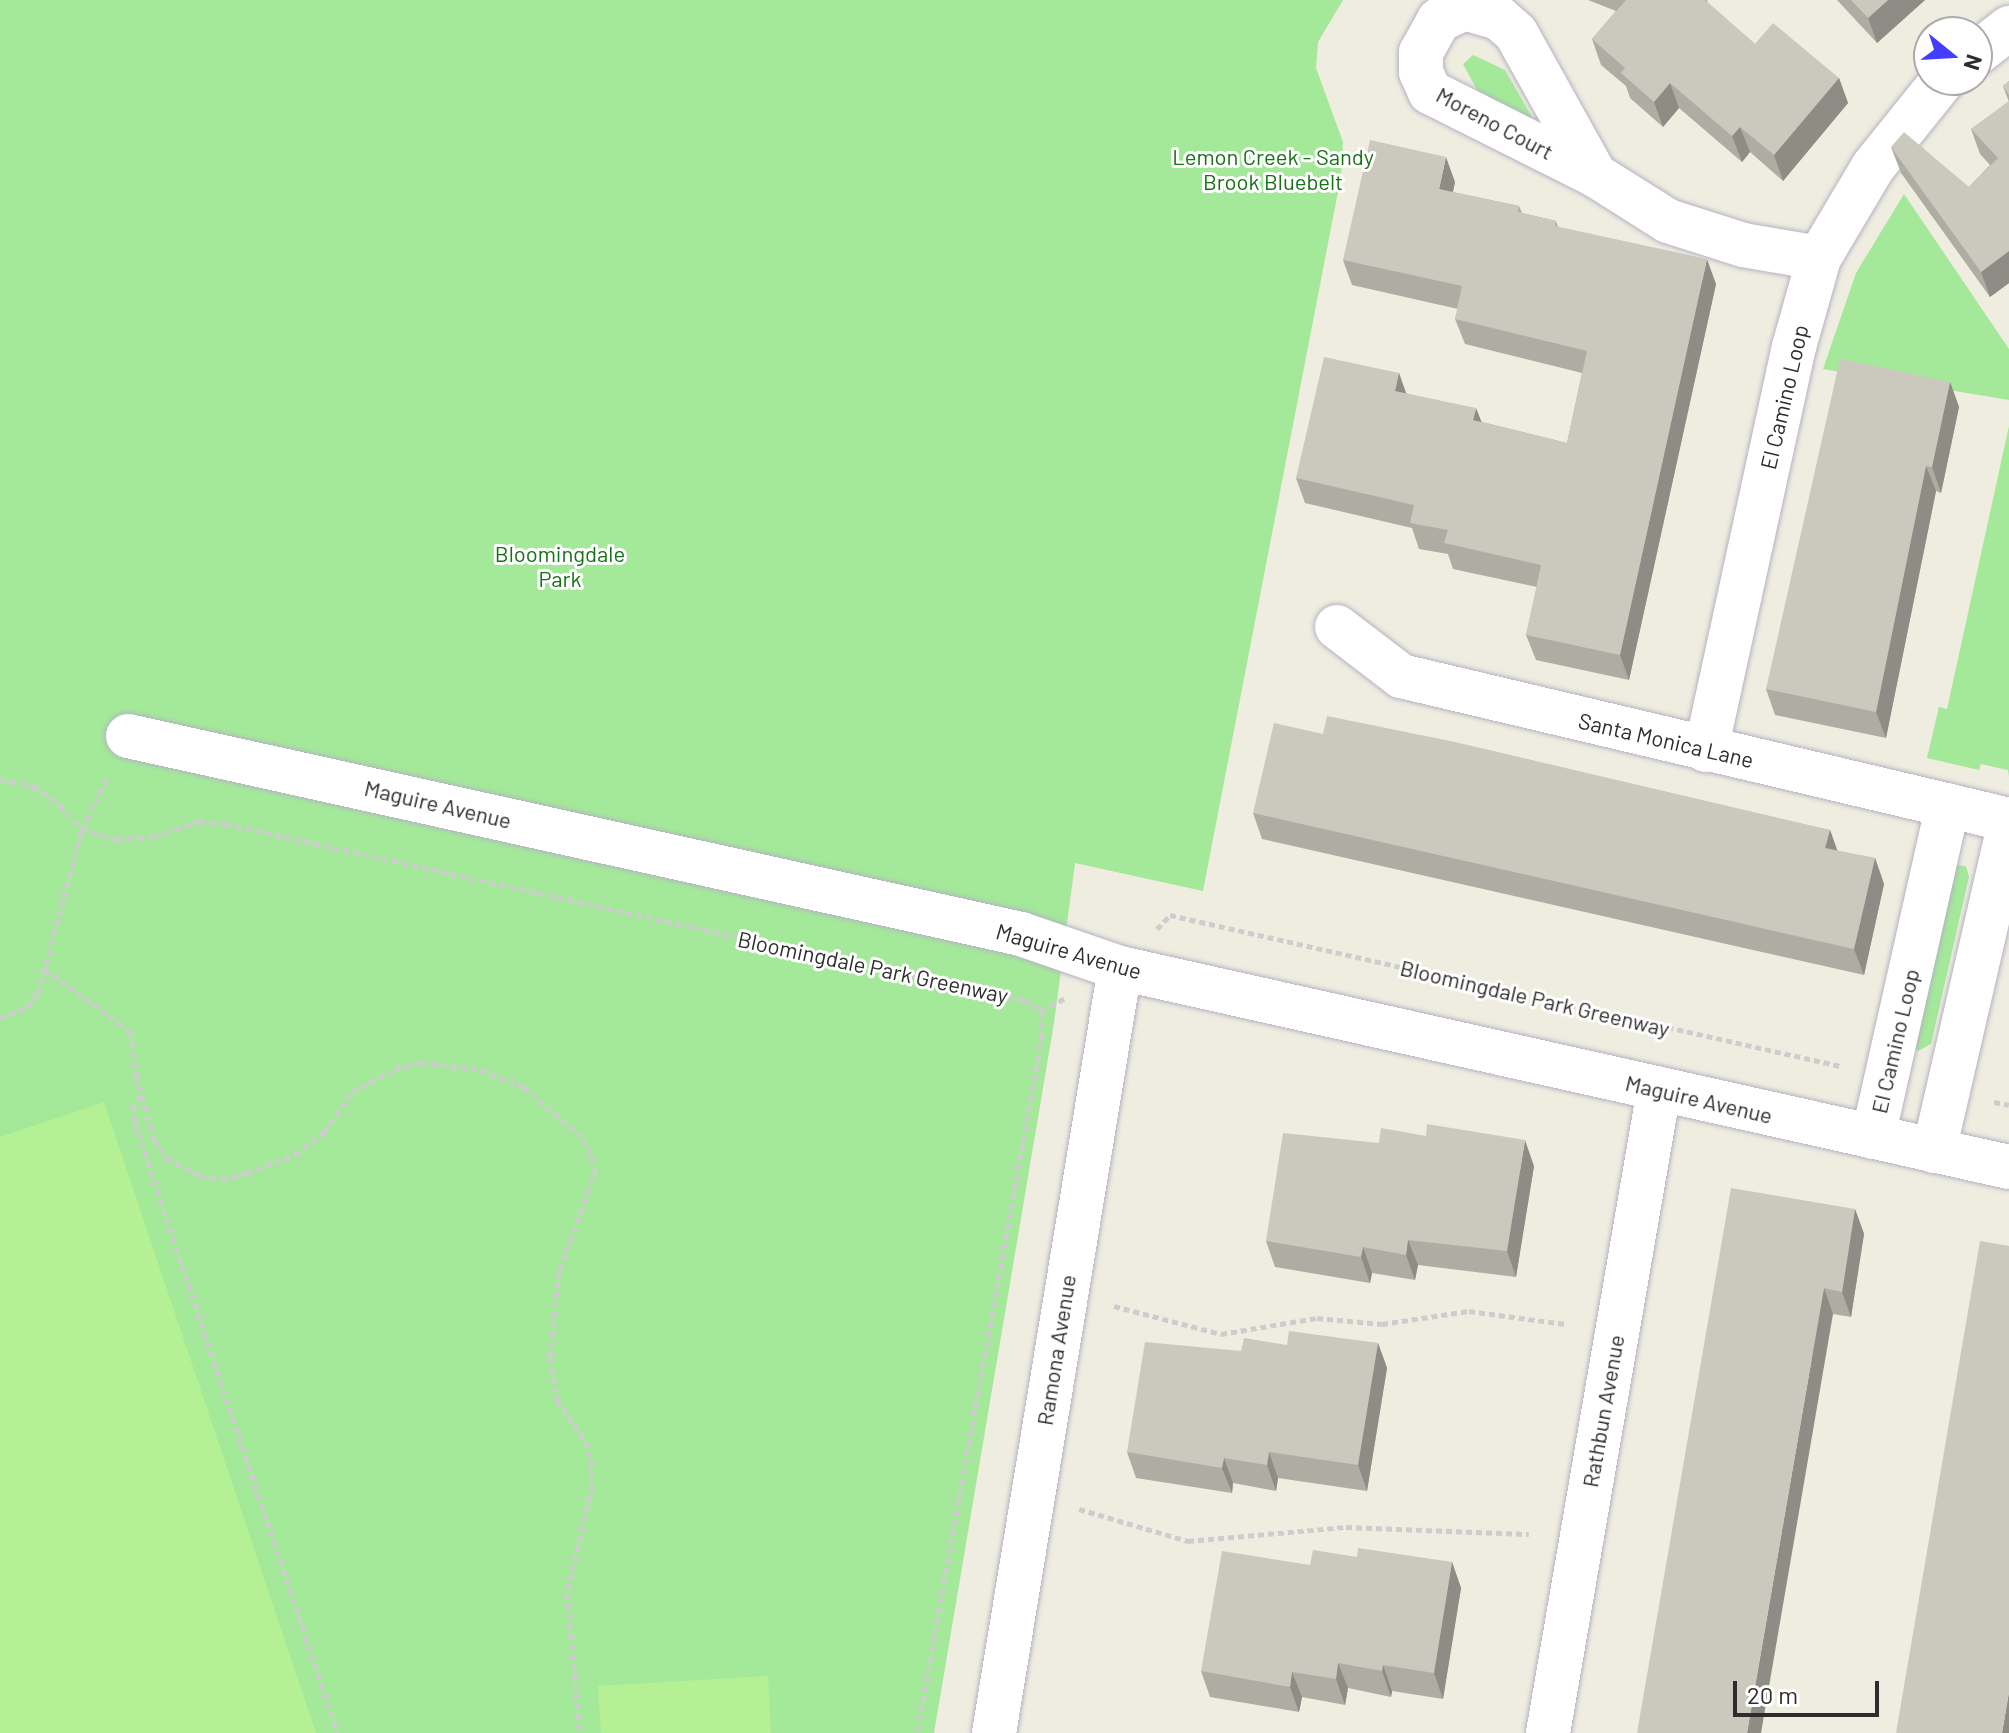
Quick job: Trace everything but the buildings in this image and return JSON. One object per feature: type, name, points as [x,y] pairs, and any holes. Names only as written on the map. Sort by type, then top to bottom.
[{"type":"street","points":[[1993,40],[2009,28]]},
{"type":"street","name":"El Camino Loop","points":[[1706,750],[1794,347],[1819,258],[1873,167],[1930,96]]},
{"type":"street","points":[[1595,175],[1668,221],[1743,245],[1819,258]]},
{"type":"street","name":"Santa Monica Lane","points":[[1337,627],[1401,676],[2009,820]]},
{"type":"street","name":"Maguire Avenue","points":[[128,736],[1021,934],[1120,968],[2009,1167]]},
{"type":"street","name":"El Camino Loop","points":[[1873,1137],[1948,805]]},
{"type":"street","points":[[1934,1151],[2009,826]]},
{"type":"street","name":"Ramona Avenue","points":[[994,1733],[1120,968]]},
{"type":"street","name":"Rathbun Avenue","points":[[1548,1733],[1659,1090]]},
{"type":"path","points":[[0,1018],[27,1007],[45,969],[82,829],[128,736]]},
{"type":"path","name":"Bloomingdale Park Greenway","points":[[0,779],[45,794],[82,829],[117,840],[137,839],[199,821],[226,824],[1023,1000],[1041,1011],[1042,1036],[917,1733]]},
{"type":"path","name":"Bloomingdale Park Greenway","points":[[1170,915],[1853,1069]]},
{"type":"path","points":[[45,969],[131,1032],[141,1095],[154,1140],[167,1158],[199,1176],[222,1179],[296,1154],[324,1132],[352,1092],[395,1069],[421,1062],[481,1070],[524,1087],[584,1139],[596,1170],[559,1271],[550,1358],[557,1400],[586,1442],[591,1462],[592,1486],[567,1593],[580,1733]]},
{"type":"path","points":[[141,1095],[133,1106],[135,1123],[337,1733]]},
{"type":"path","points":[[1114,1306],[1221,1334],[1317,1318],[1382,1324],[1469,1311],[1565,1324]]},
{"type":"path","points":[[1079,1509],[1188,1541],[1346,1527],[1529,1534]]},
{"type":"green space","name":"Bloomingdale Park","points":[[0,0],[1343,0],[1318,42],[1316,68],[1343,142],[1341,176],[1203,891],[1075,863],[1054,1023],[934,1733],[0,1733]]},
{"type":"green space","points":[[1473,55],[1505,70],[1536,124],[1477,90],[1463,64]]},
{"type":"green space","points":[[1904,194],[2009,349],[2009,400],[1823,369],[1856,273]]},
{"type":"green space","points":[[2009,426],[2009,777],[2008,770],[1981,764],[1979,770],[1927,758],[1939,707],[1947,709]]},
{"type":"green space","points":[[1955,865],[1966,866],[1969,877],[1931,1044],[1918,1051],[1912,1046]]},
{"type":"green space","points":[[104,1102],[316,1733],[0,1733],[0,1137]]},
{"type":"green space","points":[[768,1676],[771,1733],[601,1733],[598,1686]]},
{"type":"park label","name":"Lemon Creek - Sandy Brook Bluebelt","points":[[1273,168]]}]
